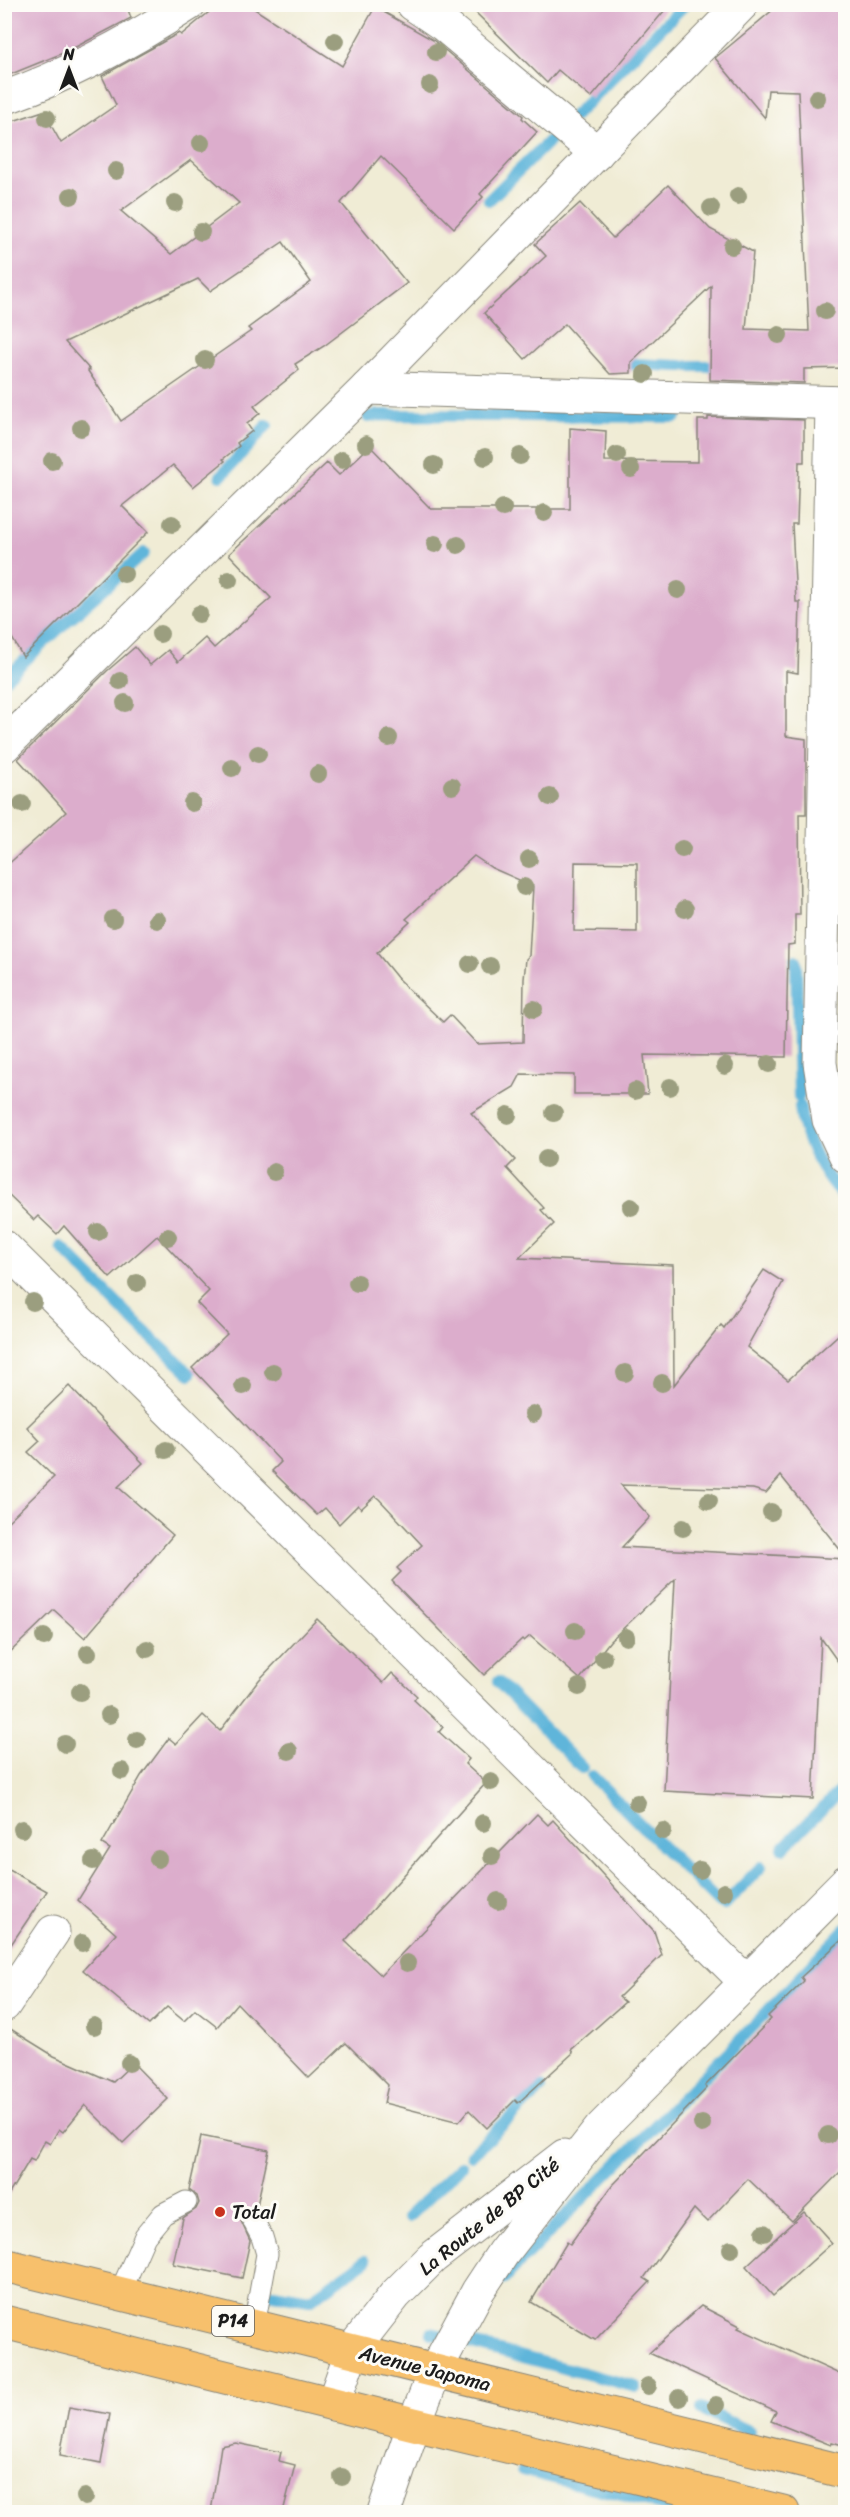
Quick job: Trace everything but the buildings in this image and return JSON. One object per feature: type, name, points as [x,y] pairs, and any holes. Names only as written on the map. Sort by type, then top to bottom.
[{"type":"main road","name":"Avenue Japoma","points":[[4,2265],[436,2369],[846,2472]]},
{"type":"main road","points":[[4,2322],[414,2424],[783,2512]]},
{"type":"street","points":[[4,98],[86,62],[189,4]]},
{"type":"street","points":[[413,4],[444,25],[597,153]]},
{"type":"street","points":[[4,746],[367,388],[738,6]]},
{"type":"street","points":[[367,388],[839,403],[820,1063],[829,1120],[846,1156]]},
{"type":"street","points":[[4,1247],[746,1982]]},
{"type":"street","name":"La Route de BP Cité","points":[[384,2512],[414,2424],[436,2369],[478,2291],[503,2253],[601,2128],[846,1882]]},
{"type":"street","points":[[4,2005],[53,1932]]},
{"type":"street","name":"La Route de BP Cité","points":[[333,2404],[352,2350],[395,2295],[432,2258],[480,2219],[601,2128]]},
{"type":"lane","points":[[120,2293],[145,2236],[163,2214],[186,2202]]},
{"type":"lane","points":[[254,2222],[262,2236],[267,2254],[254,2326]]},
{"type":"waterway","points":[[574,116],[685,4]]},
{"type":"waterway","points":[[489,200],[549,141]]},
{"type":"waterway","points":[[630,364],[682,366]]},
{"type":"waterway","points":[[689,366],[726,366]]},
{"type":"waterway","points":[[368,417],[378,415],[676,417]]},
{"type":"waterway","points":[[221,476],[267,425]]},
{"type":"waterway","points":[[4,680],[144,553]]},
{"type":"waterway","points":[[796,960],[799,1096]]},
{"type":"waterway","points":[[800,1106],[805,1131],[816,1156],[822,1168],[846,1199]]},
{"type":"waterway","points":[[61,1247],[190,1374]]},
{"type":"waterway","points":[[498,1682],[582,1768]]},
{"type":"waterway","points":[[592,1776],[719,1903],[724,1905],[761,1867]]},
{"type":"waterway","points":[[783,1848],[846,1785]]},
{"type":"waterway","points":[[502,2280],[740,2040],[846,1929]]},
{"type":"waterway","points":[[471,2155],[541,2088]]},
{"type":"waterway","points":[[408,2217],[461,2166]]},
{"type":"waterway","points":[[267,2293],[310,2300],[365,2261]]},
{"type":"waterway","points":[[431,2333],[636,2387]]},
{"type":"waterway","points":[[701,2409],[749,2431]]},
{"type":"waterway","points":[[522,2470],[677,2509]]},
{"type":"place","name":"Total","points":[[220,2212]]}]
